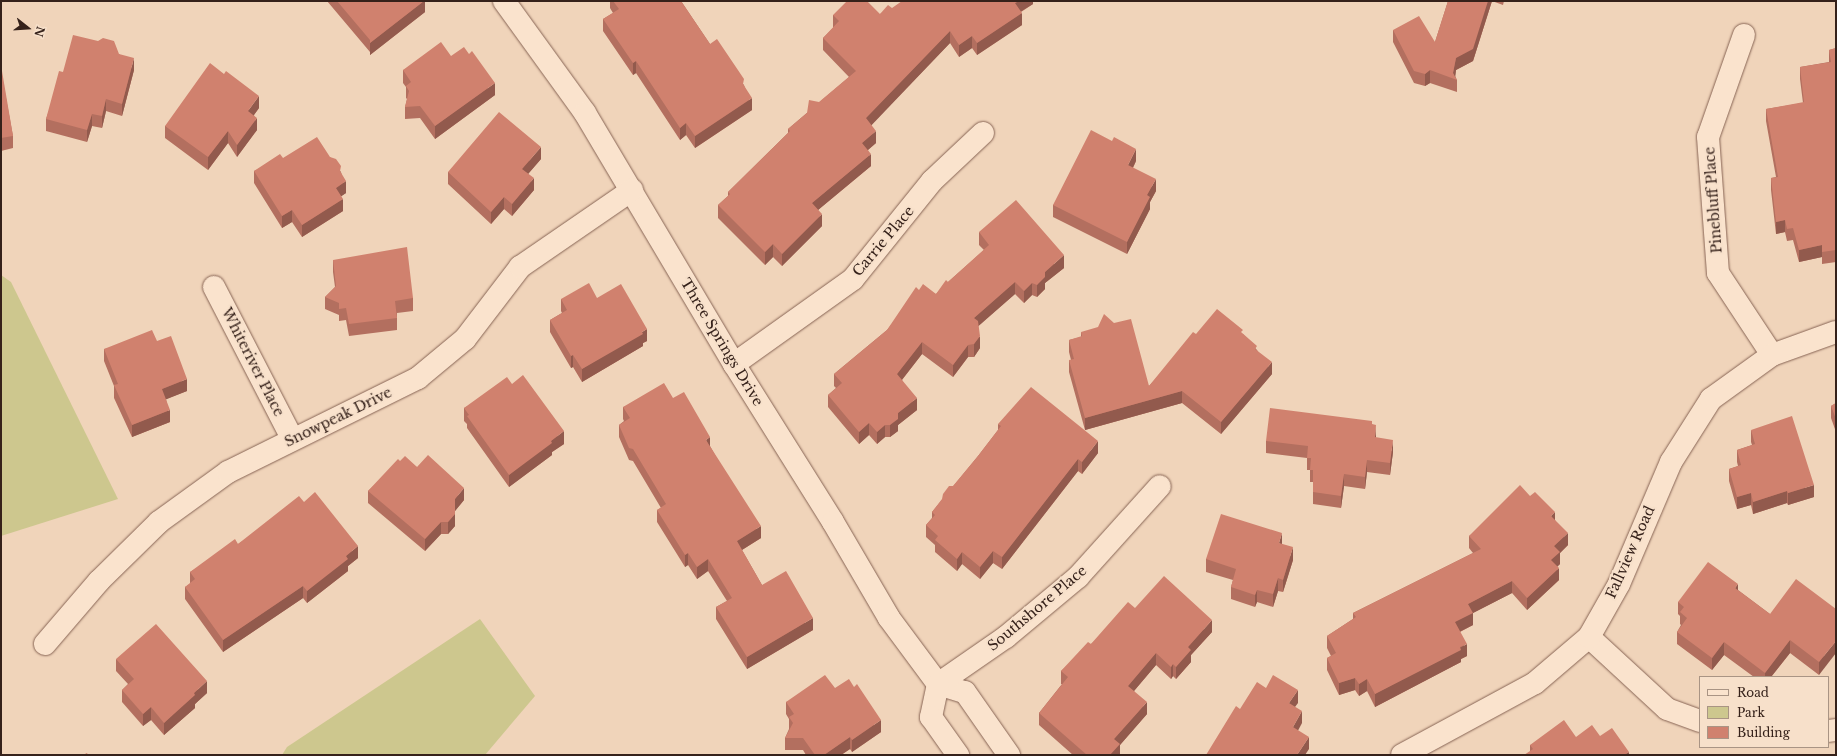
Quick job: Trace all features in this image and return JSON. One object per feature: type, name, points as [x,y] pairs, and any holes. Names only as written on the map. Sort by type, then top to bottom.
[{"type":"street","name":"Three Springs Drive","points":[[504,1],[585,113],[734,364],[833,522],[889,618],[938,684]]},
{"type":"street","name":"Pinebluff Place","points":[[1744,35],[1708,137],[1718,273],[1772,355]]},
{"type":"street","name":"Carrie Place","points":[[734,364],[853,279],[932,181],[983,133]]},
{"type":"street","name":"Snowpeak Drive","points":[[45,644],[98,581],[159,522],[228,472],[292,438],[418,378],[465,339],[520,267],[632,190]]},
{"type":"street","name":"Whiteriver Place","points":[[214,287],[292,438]]},
{"type":"street","name":"Fallview Road","points":[[1402,755],[1535,683],[1589,637],[1619,584],[1670,462],[1711,400],[1772,355],[1836,332]]},
{"type":"street","name":"Southshore Place","points":[[938,684],[1006,637],[1078,577],[1160,486]]},
{"type":"street","points":[[1589,637],[1667,709],[1699,721]]},
{"type":"street","points":[[958,755],[931,717],[938,684],[965,692],[1010,755]]},
{"type":"green space","points":[[1,275],[11,282],[118,499],[1,536]]},
{"type":"green space","points":[[480,619],[535,696],[485,755],[282,755],[287,747]]},
{"type":"building","points":[[337,1],[424,1],[370,43],[370,40]]},
{"type":"building","points":[[613,1],[681,1],[710,44],[717,39],[744,79],[743,84],[752,98],[695,136],[686,123],[680,128],[636,61],[633,63],[603,19],[619,9]]},
{"type":"building","points":[[847,1],[867,1],[880,14],[888,5],[892,8],[902,1],[1019,1],[1015,3],[1022,13],[977,43],[972,36],[959,45],[950,31],[866,118],[876,131],[862,143],[871,154],[812,203],[822,214],[782,254],[773,244],[765,252],[718,205],[730,194],[728,192],[790,131],[788,129],[807,113],[809,100],[819,102],[856,71],[823,38],[839,21],[833,15]]},
{"type":"building","points":[[1448,1],[1488,1],[1473,49],[1456,58],[1453,73],[1457,80],[1430,70],[1425,74],[1414,71],[1393,30],[1419,16],[1435,42]]},
{"type":"building","points":[[73,35],[98,41],[103,38],[114,41],[119,54],[134,58],[122,104],[106,99],[102,116],[92,114],[87,130],[46,119],[59,71],[63,72]]},
{"type":"building","points":[[441,42],[451,56],[464,47],[469,54],[472,51],[495,83],[435,126],[420,106],[405,107],[409,91],[406,86],[411,82],[403,70]]},
{"type":"building","points":[[1836,48],[1836,250],[1822,252],[1822,245],[1799,250],[1793,228],[1787,229],[1785,220],[1776,222],[1771,178],[1778,177],[1766,109],[1804,102],[1800,67],[1831,62],[1829,50]]},
{"type":"building","points":[[210,63],[224,74],[226,71],[259,96],[248,111],[257,118],[237,145],[228,131],[208,157],[165,126]]},
{"type":"building","points":[[1,71],[13,136],[1,138]]},
{"type":"building","points":[[499,112],[541,147],[522,169],[534,178],[512,204],[504,197],[491,212],[448,172]]},
{"type":"building","points":[[1091,130],[1112,141],[1114,137],[1136,149],[1128,165],[1156,179],[1147,195],[1150,197],[1127,242],[1053,205]]},
{"type":"building","points":[[317,137],[330,157],[336,159],[341,166],[340,171],[346,181],[336,188],[343,199],[302,225],[292,210],[282,216],[254,171],[280,154],[283,158]]},
{"type":"building","points":[[1016,200],[1064,255],[1045,272],[1045,277],[1037,285],[1032,283],[1024,291],[1015,282],[974,318],[978,321],[980,336],[974,344],[968,345],[953,365],[922,342],[897,374],[917,398],[898,413],[898,419],[890,425],[885,425],[877,432],[869,423],[859,432],[828,395],[842,383],[834,374],[887,330],[916,287],[919,290],[923,284],[936,294],[946,280],[948,282],[989,245],[979,232]]},
{"type":"building","points":[[407,247],[413,298],[395,301],[397,318],[349,324],[346,308],[339,309],[339,303],[325,297],[336,286],[333,260]]},
{"type":"building","points":[[589,283],[597,298],[621,284],[647,329],[642,332],[643,334],[582,369],[573,355],[571,356],[550,320],[567,310],[561,299]]},
{"type":"building","points":[[1217,309],[1243,330],[1241,332],[1257,346],[1255,349],[1272,362],[1221,422],[1182,391],[1085,418],[1069,360],[1074,359],[1069,340],[1082,336],[1081,332],[1098,327],[1104,314],[1114,323],[1131,319],[1149,386],[1193,332],[1196,334]]},
{"type":"building","points":[[152,330],[157,341],[171,336],[187,379],[162,389],[170,410],[132,425],[114,385],[118,384],[104,349]]},
{"type":"building","points":[[523,375],[564,431],[551,441],[552,443],[509,475],[467,416],[469,415],[464,408],[507,377],[512,384]]},
{"type":"building","points":[[664,383],[673,398],[684,392],[710,437],[706,440],[761,526],[737,541],[762,585],[786,571],[813,618],[747,657],[716,607],[732,598],[708,559],[697,567],[688,553],[685,555],[657,510],[666,504],[633,449],[629,448],[619,425],[630,418],[623,407]]},
{"type":"building","points":[[1031,387],[1098,441],[1082,462],[1078,459],[1002,557],[993,551],[980,567],[962,552],[957,559],[935,540],[938,536],[926,525],[935,515],[932,512],[942,499],[943,494],[949,486],[953,486],[978,456],[1001,426],[998,424]]},
{"type":"building","points":[[1836,403],[1836,419],[1831,406]]},
{"type":"building","points":[[1270,408],[1372,421],[1372,424],[1376,425],[1375,437],[1393,440],[1390,463],[1367,460],[1365,477],[1344,474],[1341,496],[1313,492],[1313,470],[1310,470],[1311,458],[1307,458],[1308,446],[1266,441]]},
{"type":"building","points":[[1792,416],[1814,485],[1788,493],[1787,491],[1753,502],[1751,493],[1737,497],[1729,469],[1741,465],[1737,450],[1755,444],[1751,430]]},
{"type":"building","points":[[428,455],[464,488],[455,499],[455,514],[448,522],[441,522],[425,539],[368,491],[398,459],[400,461],[405,456],[417,467]]},
{"type":"building","points":[[1520,485],[1530,496],[1535,492],[1555,512],[1551,516],[1568,533],[1554,546],[1560,552],[1551,560],[1559,568],[1527,598],[1512,581],[1468,604],[1473,613],[1455,622],[1467,644],[1460,647],[1461,650],[1375,694],[1367,679],[1359,684],[1355,678],[1339,683],[1327,658],[1336,653],[1327,636],[1356,617],[1353,613],[1481,549],[1469,536]]},
{"type":"building","points":[[315,492],[358,546],[346,556],[348,559],[307,591],[303,586],[223,640],[185,587],[195,579],[190,572],[235,539],[238,544],[299,496],[304,502]]},
{"type":"building","points":[[1221,514],[1282,533],[1279,543],[1293,547],[1283,580],[1278,578],[1273,594],[1257,590],[1255,595],[1231,587],[1236,569],[1206,559]]},
{"type":"building","points":[[1708,562],[1738,584],[1735,588],[1770,614],[1796,579],[1836,609],[1836,641],[1819,662],[1790,640],[1765,673],[1724,642],[1712,658],[1677,632],[1687,618],[1680,612],[1684,607],[1678,602]]},
{"type":"building","points":[[1164,576],[1212,620],[1188,647],[1191,650],[1176,667],[1173,664],[1171,667],[1156,653],[1128,686],[1147,702],[1114,739],[1120,744],[1110,755],[1087,755],[1039,713],[1068,677],[1061,671],[1088,642],[1091,644],[1128,602],[1135,608]]},
{"type":"building","points":[[156,624],[207,681],[194,693],[195,695],[164,723],[151,707],[143,714],[122,690],[134,679],[116,659]]},
{"type":"building","points":[[825,675],[835,688],[849,679],[854,687],[857,684],[881,720],[852,740],[850,737],[824,755],[815,755],[803,738],[785,738],[793,723],[789,717],[794,714],[786,702]]},
{"type":"building","points":[[1273,675],[1298,690],[1289,703],[1302,711],[1293,727],[1309,737],[1297,755],[1206,755],[1236,706],[1240,709],[1257,682],[1266,688]]},
{"type":"building","points":[[1564,720],[1576,737],[1592,725],[1600,736],[1612,728],[1629,752],[1624,755],[1524,755],[1533,749],[1530,745]]}]
